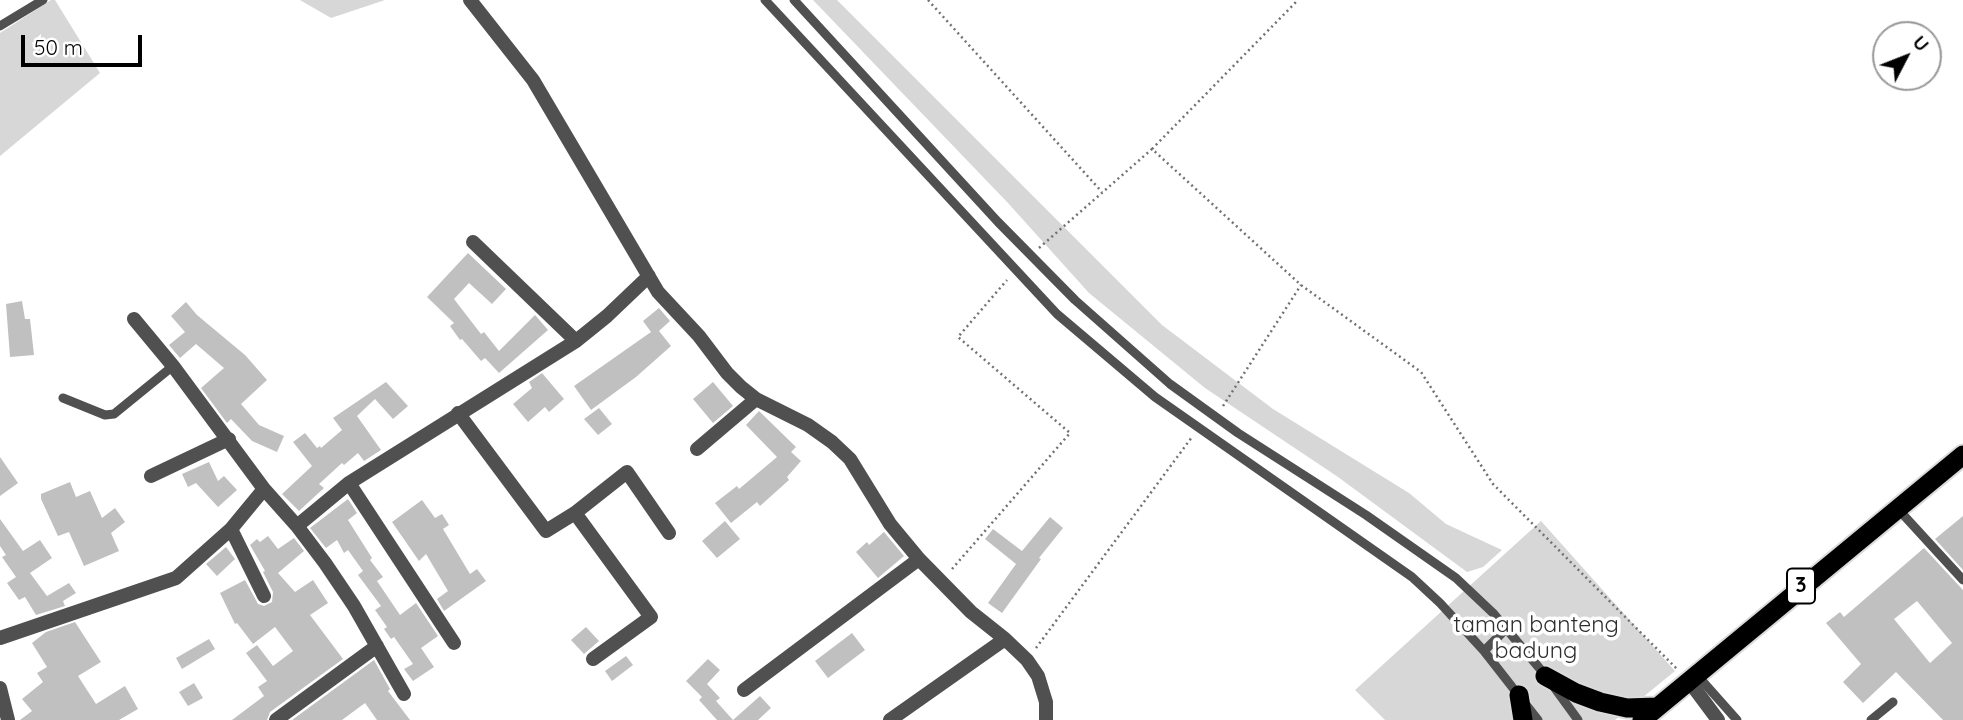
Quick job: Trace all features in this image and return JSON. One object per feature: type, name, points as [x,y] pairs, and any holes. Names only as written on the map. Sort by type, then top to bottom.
[{"type":"highway","name":"3","points":[[1649,714],[1963,455]]},
{"type":"highway","points":[[1545,676],[1576,693],[1600,702],[1649,714]]},
{"type":"highway","points":[[1519,695],[1522,720]]},
{"type":"street","points":[[470,0],[533,80],[658,292],[699,336],[727,373],[756,399],[808,425],[850,459],[890,524],[919,559],[971,612],[1027,660],[1038,676],[1046,702],[1046,720]]},
{"type":"street","points":[[473,242],[576,341]]},
{"type":"street","points":[[297,526],[349,483],[576,341],[649,276]]},
{"type":"street","points":[[134,319],[229,439],[264,489],[297,526],[354,606],[404,694]]},
{"type":"street","points":[[697,449],[756,399]]},
{"type":"street","points":[[458,414],[546,531],[575,513],[626,472],[669,533]]},
{"type":"street","points":[[151,476],[229,439]]},
{"type":"street","points":[[349,483],[454,643]]},
{"type":"street","points":[[0,638],[176,578],[231,529],[264,489]]},
{"type":"street","points":[[575,513],[651,617],[593,659]]},
{"type":"street","points":[[231,529],[264,596]]},
{"type":"street","points":[[744,690],[919,559]]},
{"type":"street","points":[[890,720],[1005,639]]},
{"type":"street","points":[[276,720],[376,646]]},
{"type":"street","points":[[1693,678],[1718,720]]},
{"type":"street","points":[[0,688],[8,720]]},
{"type":"lane","points":[[0,26],[43,0]]},
{"type":"lane","points":[[765,0],[1057,314],[1155,397],[1198,429],[1412,577],[1484,651],[1538,720]]},
{"type":"lane","points":[[794,0],[1075,300],[1161,376],[1216,417],[1366,515],[1456,578],[1507,628],[1578,720]]},
{"type":"lane","points":[[63,398],[105,415],[114,414],[173,366]]},
{"type":"lane","points":[[1898,508],[1963,580]]},
{"type":"lane","points":[[1484,651],[1507,628]]},
{"type":"lane","points":[[1693,678],[1737,720]]},
{"type":"lane","points":[[1871,720],[1893,702]]},
{"type":"path","points":[[928,0],[1102,192]]},
{"type":"path","points":[[1031,255],[1153,149],[1298,0]]},
{"type":"path","points":[[1153,149],[1301,285],[1420,372],[1493,484],[1693,678]]},
{"type":"path","points":[[941,582],[1070,433],[958,337],[1016,269]]},
{"type":"path","points":[[1216,417],[1301,285]]},
{"type":"path","points":[[1027,660],[1198,429]]},
{"type":"green space","points":[[55,0],[100,73],[0,156],[0,33]]},
{"type":"green space","points":[[300,0],[385,0],[331,18]]},
{"type":"green space","points":[[813,0],[837,0],[1162,325],[1273,409],[1409,493],[1446,524],[1502,550],[1483,567],[1467,572],[1338,477],[1205,388],[1089,293],[1008,203]]},
{"type":"green space","name":"taman banteng badung","points":[[1541,521],[1675,671],[1615,720],[1385,720],[1355,690]]},
{"type":"building","points":[[468,253],[506,289],[492,304],[469,283],[454,299],[481,334],[484,332],[499,351],[535,315],[548,330],[499,373],[485,358],[481,361],[462,339],[460,340],[450,326],[454,323],[427,297]]},
{"type":"building","points":[[22,301],[25,319],[30,319],[34,355],[10,357],[6,304]]},
{"type":"building","points":[[186,302],[197,315],[245,355],[267,380],[241,404],[259,425],[284,436],[277,452],[252,441],[231,419],[227,423],[201,388],[224,368],[196,344],[180,358],[169,345],[185,332],[171,316]]},
{"type":"building","points":[[659,308],[670,321],[659,331],[671,346],[636,377],[591,410],[574,386],[651,332],[643,321]]},
{"type":"building","points":[[542,373],[564,399],[549,412],[545,407],[528,422],[513,404],[532,388],[529,382]]},
{"type":"building","points":[[386,382],[408,406],[393,419],[375,399],[357,416],[381,450],[364,461],[358,453],[344,465],[342,463],[319,484],[324,488],[299,511],[282,494],[312,466],[293,442],[305,433],[317,448],[321,448],[342,430],[333,418]]},
{"type":"building","points":[[713,382],[733,406],[713,423],[693,399]]},
{"type":"building","points":[[599,408],[612,424],[598,435],[584,419]]},
{"type":"building","points":[[759,411],[796,447],[791,452],[801,461],[787,477],[789,480],[760,506],[757,502],[731,523],[715,503],[737,486],[739,489],[777,457],[746,425]]},
{"type":"building","points":[[0,457],[18,483],[0,496]]},
{"type":"building","points":[[209,462],[218,481],[224,476],[237,490],[218,507],[196,483],[188,487],[182,474]]},
{"type":"building","points":[[70,482],[76,497],[90,491],[102,518],[115,508],[125,522],[111,533],[119,551],[84,566],[69,532],[58,536],[41,499],[41,494]]},
{"type":"building","points":[[348,499],[357,513],[348,520],[372,558],[370,560],[383,577],[377,581],[400,615],[416,603],[438,636],[421,648],[434,667],[413,681],[404,669],[413,664],[394,637],[391,639],[384,629],[387,627],[375,610],[381,606],[358,575],[363,571],[348,550],[344,553],[337,540],[326,548],[310,528]]},
{"type":"building","points":[[422,500],[435,518],[442,514],[449,525],[443,529],[470,574],[477,569],[486,581],[444,611],[437,599],[448,591],[426,554],[419,561],[392,522]]},
{"type":"building","points":[[1963,516],[1963,570],[1935,539]]},
{"type":"building","points":[[1050,517],[1063,528],[1002,613],[988,603],[1016,564],[985,539],[993,529],[1022,551]]},
{"type":"building","points":[[0,519],[23,551],[40,540],[52,558],[30,573],[47,596],[69,583],[76,593],[63,601],[65,606],[36,615],[25,597],[19,600],[7,583],[16,577],[2,557],[6,555],[0,546]]},
{"type":"building","points":[[725,521],[740,539],[717,558],[702,541]]},
{"type":"building","points":[[884,532],[904,556],[878,578],[856,552]]},
{"type":"building","points":[[268,536],[278,549],[294,538],[304,551],[278,573],[295,592],[313,580],[328,603],[310,615],[343,659],[270,712],[267,720],[232,720],[264,696],[258,687],[267,681],[246,653],[257,645],[273,666],[293,651],[275,627],[253,644],[237,623],[235,624],[220,593],[245,580],[258,604],[264,606],[272,602],[273,592],[263,572],[265,571],[250,545],[257,539],[260,542]]},
{"type":"building","points":[[226,547],[235,559],[217,576],[206,564]]},
{"type":"building","points":[[1924,548],[1963,590],[1963,720],[1943,720],[1896,672],[1863,703],[1843,682],[1861,664],[1826,623],[1840,612],[1844,617]],"holes":[[[1917,601],[1952,643],[1930,663],[1894,619]]]},
{"type":"building","points":[[75,622],[101,662],[78,676],[96,704],[125,686],[138,709],[119,720],[20,720],[32,711],[22,699],[43,682],[37,673],[47,667],[32,643],[46,632]]},
{"type":"building","points":[[586,627],[599,641],[584,654],[571,640]]},
{"type":"building","points":[[852,633],[865,650],[828,678],[815,661]]},
{"type":"building","points":[[209,639],[215,649],[182,669],[176,658]]},
{"type":"building","points":[[626,656],[633,665],[612,681],[605,671]]},
{"type":"building","points":[[708,659],[720,670],[707,684],[720,698],[716,701],[733,720],[717,720],[699,700],[702,697],[686,681]]},
{"type":"building","points":[[374,660],[390,689],[388,691],[410,720],[377,720],[365,703],[342,720],[292,720]]},
{"type":"building","points":[[194,683],[203,698],[188,706],[179,692]]},
{"type":"building","points":[[760,696],[771,708],[758,720],[733,720]]}]
